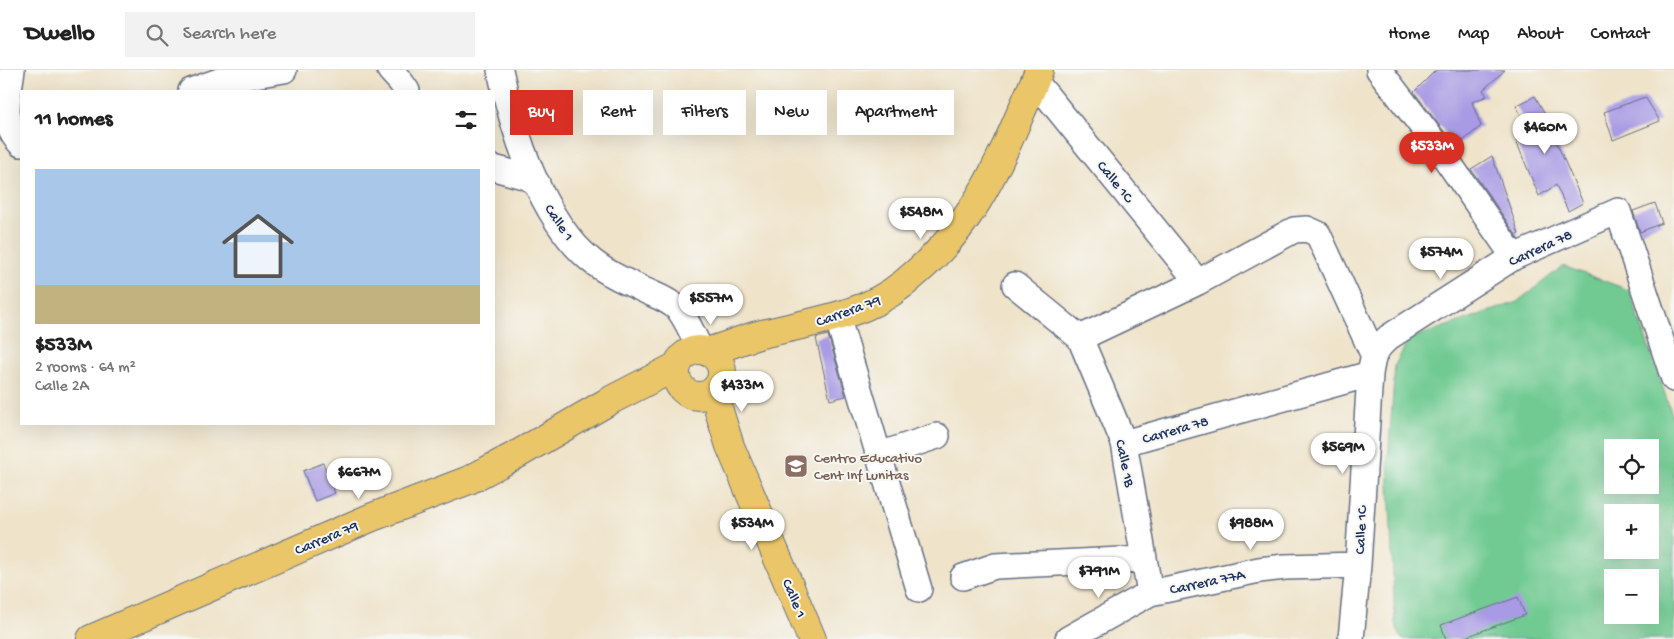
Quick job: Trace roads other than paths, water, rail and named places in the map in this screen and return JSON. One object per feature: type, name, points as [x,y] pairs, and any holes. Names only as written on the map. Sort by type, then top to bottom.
[{"type":"main road","name":"Carrera 79","points":[[91,639],[370,518],[469,480],[637,386],[697,370],[744,340],[837,316],[864,307],[890,295],[931,260],[955,234],[976,205],[989,183],[1037,75]]},
{"type":"main road","name":"Calle 1","points":[[697,370],[719,410],[730,446],[812,639]]},
{"type":"street","points":[[12,70],[4,100],[2,117],[7,130],[20,143]]},
{"type":"street","points":[[194,90],[219,81],[284,70]]},
{"type":"street","points":[[390,70],[406,90]]},
{"type":"street","name":"Calle 1","points":[[500,70],[519,140],[537,183],[554,216],[583,253],[606,271],[641,289],[664,298],[678,308],[685,322],[697,370]]},
{"type":"street","points":[[1378,70],[1435,143],[1514,257]]},
{"type":"street","name":"Calle 1C","points":[[1037,75],[1198,282]]},
{"type":"street","points":[[495,168],[527,177],[537,183]]},
{"type":"street","name":"Carrera 78","points":[[1124,443],[1378,355],[1514,257],[1618,211],[1674,379]]},
{"type":"street","points":[[1015,285],[1080,338],[1198,282],[1294,230],[1307,229],[1318,234],[1378,355]]},
{"type":"street","points":[[837,316],[919,589]]},
{"type":"street","name":"Calle 1B","points":[[1080,338],[1124,443],[1150,593]]},
{"type":"street","name":"Calle 1C","points":[[1351,639],[1378,355]]},
{"type":"street","points":[[878,455],[937,436]]},
{"type":"street","points":[[963,578],[996,566],[1143,559]]},
{"type":"street","name":"Carrera 77A","points":[[1068,639],[1150,593],[1276,568],[1358,565]]},
{"type":"place","name":"Centro Educativo Cent Inf Lunitas","points":[[796,466]]}]
